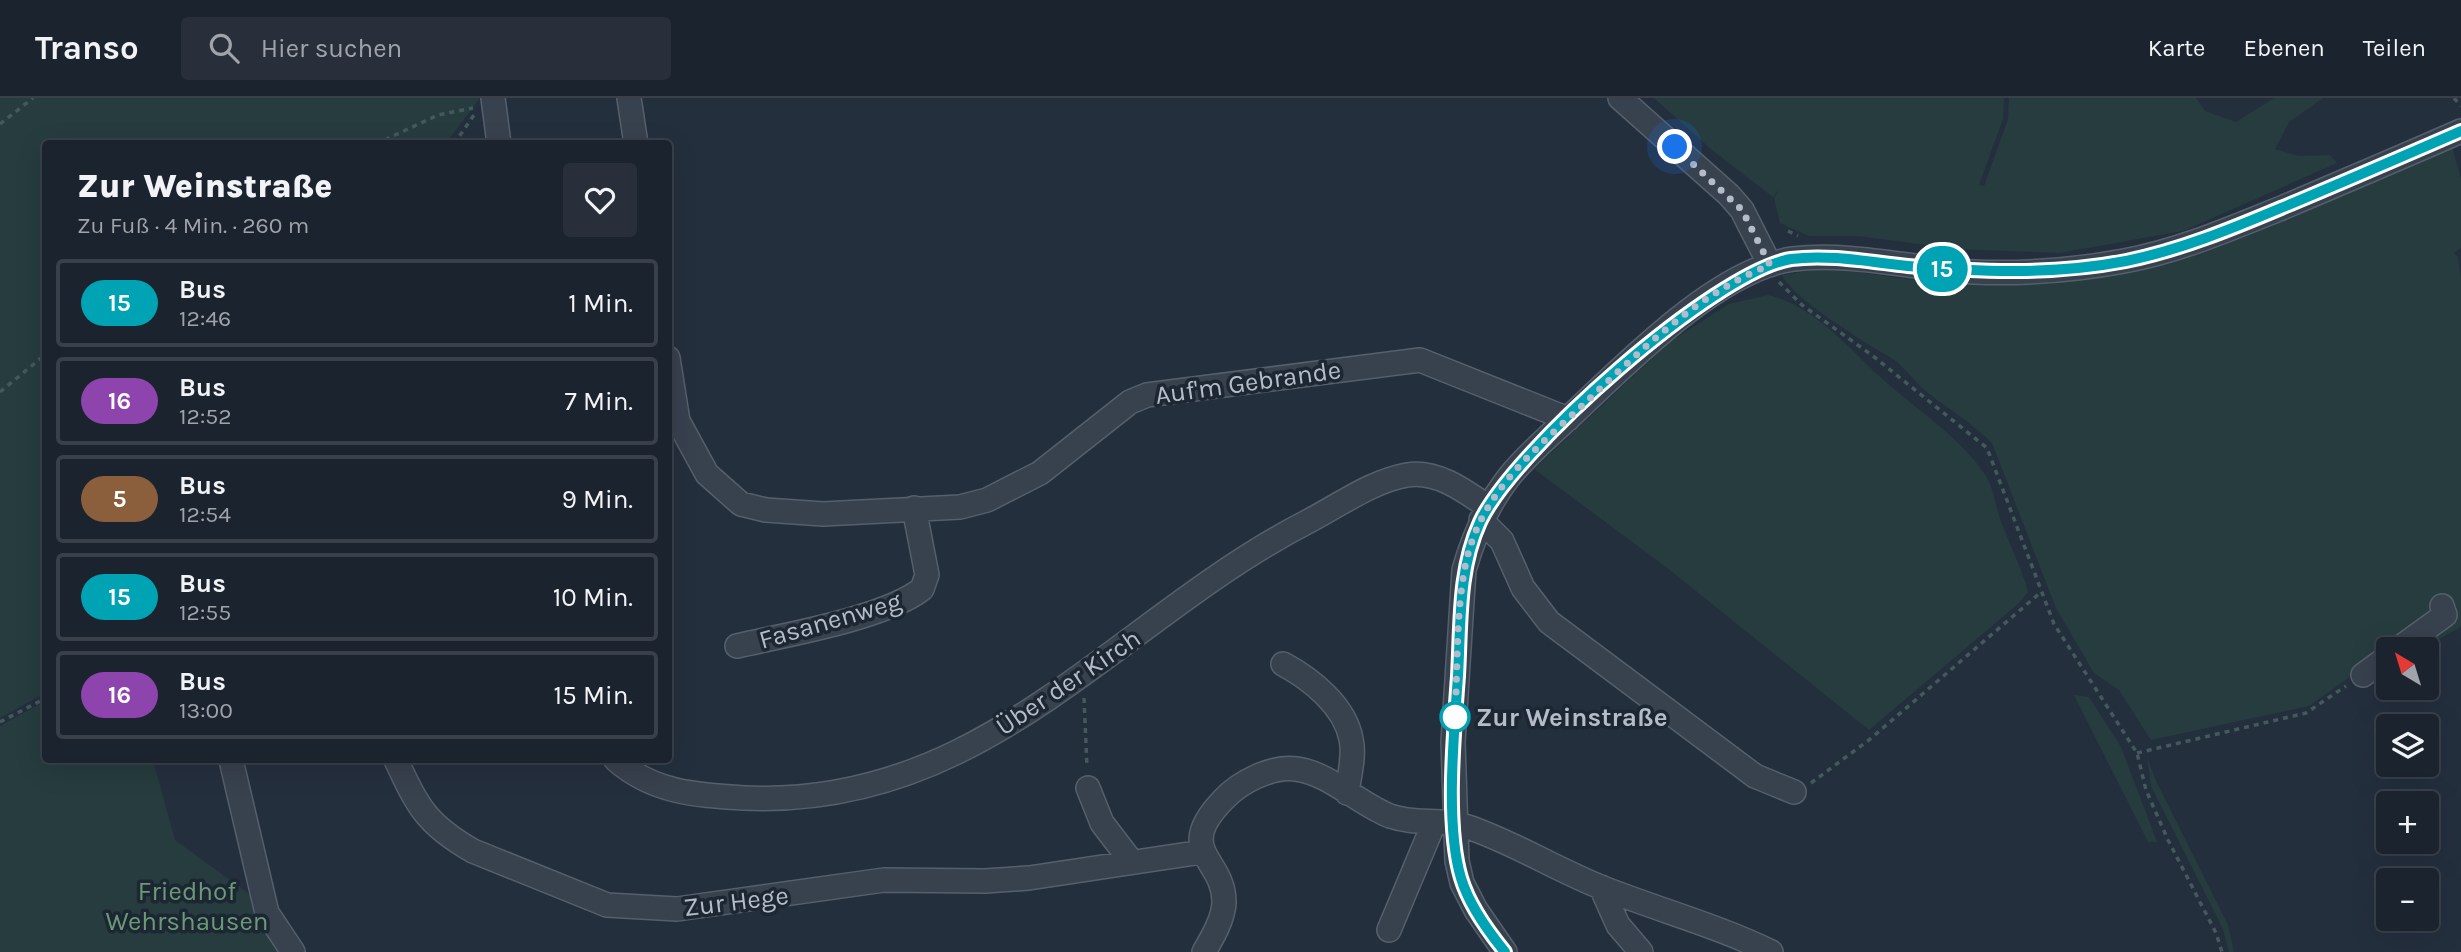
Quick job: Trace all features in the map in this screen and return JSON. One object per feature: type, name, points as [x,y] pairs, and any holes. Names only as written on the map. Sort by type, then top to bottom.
[{"type":"street","points":[[629,98],[635,140]]},
{"type":"street","points":[[1620,98],[1735,203],[1762,245],[1770,265]]},
{"type":"street","points":[[492,99],[498,140]]},
{"type":"street","points":[[1389,930],[1444,823],[1453,742],[1464,570],[1485,513],[1525,459],[1674,323],[1734,282],[1770,265],[1819,257],[1973,272],[2015,272],[2123,262],[2182,247],[2248,222],[2461,131]]},
{"type":"street","name":"Auf'm Gebrande","points":[[672,384],[678,422],[707,474],[741,504],[766,510],[822,514],[960,507],[1007,492],[1040,473],[1130,402],[1147,395],[1178,390],[1420,360],[1568,419]]},
{"type":"street","name":"Über der Kirch","points":[[621,763],[654,785],[699,796],[755,798],[810,795],[870,785],[908,775],[945,758],[1058,694],[1275,538],[1389,481],[1407,475],[1433,476],[1445,480],[1485,513],[1502,541],[1523,588],[1549,622],[1755,776],[1794,792]]},
{"type":"street","name":"Fasanenweg","points":[[737,646],[843,621],[915,595],[922,589],[927,575],[914,508]]},
{"type":"street","points":[[2415,637],[2445,615],[2442,606]]},
{"type":"street","points":[[1283,664],[1314,684],[1344,720],[1353,753],[1347,793]]},
{"type":"street","points":[[2362,675],[2376,665]]},
{"type":"street","points":[[232,763],[267,913],[293,952]]},
{"type":"street","name":"Zur Hege","points":[[397,763],[421,813],[453,839],[473,851],[607,905],[677,909],[884,880],[985,881],[1202,852]]},
{"type":"street","points":[[1204,952],[1218,925],[1224,901],[1202,852],[1201,836],[1207,821],[1225,798],[1254,778],[1295,769],[1389,816],[1444,823],[1478,831],[1601,887],[1771,952]]},
{"type":"street","points":[[1088,788],[1102,823],[1131,861]]},
{"type":"street","points":[[1444,823],[1462,883],[1489,933],[1505,952]]},
{"type":"street","points":[[1601,887],[1618,925],[1641,952]]},
{"type":"path","points":[[0,124],[33,98]]},
{"type":"path","points":[[2454,98],[2461,106]]},
{"type":"path","points":[[385,140],[438,115],[470,110],[492,99]]},
{"type":"path","points":[[457,140],[473,116],[492,99]]},
{"type":"path","points":[[1788,231],[1805,240]]},
{"type":"path","points":[[1770,265],[1777,281],[1801,306],[1873,356],[1987,448],[2040,593],[2076,662],[2137,753],[2146,790],[2168,840],[2216,933],[2222,952]]},
{"type":"path","points":[[0,392],[42,357]]},
{"type":"path","points":[[1794,792],[1823,776],[1869,740],[2040,593]]},
{"type":"path","points":[[1083,675],[1088,788]]},
{"type":"path","points":[[2137,753],[2306,712],[2362,675]]},
{"type":"path","points":[[0,722],[42,700]]},
{"type":"green space","points":[[0,98],[480,98],[448,140],[42,140],[42,695],[0,718]]},
{"type":"green space","points":[[1654,98],[2004,98],[2003,119],[1979,185],[1984,186],[2008,119],[2009,98],[2196,98],[2205,111],[2236,122],[2274,98],[2323,98],[2289,122],[2275,149],[2299,156],[2330,155],[2337,163],[2183,231],[2060,253],[1957,249],[1858,236],[1809,236],[1780,223],[1774,198],[1779,189],[1773,197],[1712,150]]},
{"type":"green space","points":[[2452,147],[2461,179],[2461,248],[2454,253],[2458,257],[2461,279],[2461,627],[2440,639],[2376,637],[2376,658],[2309,706],[2151,740],[2119,690],[2094,673],[2056,608],[1992,443],[1928,393],[1893,359],[1799,295],[1782,275],[1827,268],[1936,283],[2030,285],[2140,267],[2256,228],[2388,177]]},
{"type":"green space","points":[[1768,295],[1802,309],[1818,320],[1965,450],[1990,485],[2028,592],[2018,604],[1869,730],[1666,567],[1534,469],[1671,341],[1729,304]]},
{"type":"green space","points":[[2074,695],[2089,697],[2121,747],[2157,842],[2148,842]]},
{"type":"green space","name":"Friedhof Wehrshausen","points":[[42,703],[42,763],[154,763],[175,840],[256,899],[284,952],[0,952],[0,726]]},
{"type":"green space","points":[[2147,757],[2156,781],[2228,925],[2234,952],[2229,952],[2223,929],[2151,786]]},
{"type":"bus line","name":"15","points":[[1505,952],[1489,933],[1476,910],[1462,883],[1457,861],[1453,742],[1464,570],[1481,520],[1509,477],[1641,351],[1674,323],[1734,282],[1753,271],[1791,259],[1819,257],[1973,272],[2015,272],[2123,262],[2182,247],[2248,222],[2461,131]]},
{"type":"place","name":"Zur Weinstraße","points":[[1455,717]]},
{"type":"route","points":[[1455,717],[1464,570],[1471,544],[1488,507],[1525,459],[1641,351],[1715,294],[1753,271],[1770,265],[1742,210],[1675,147]]}]
